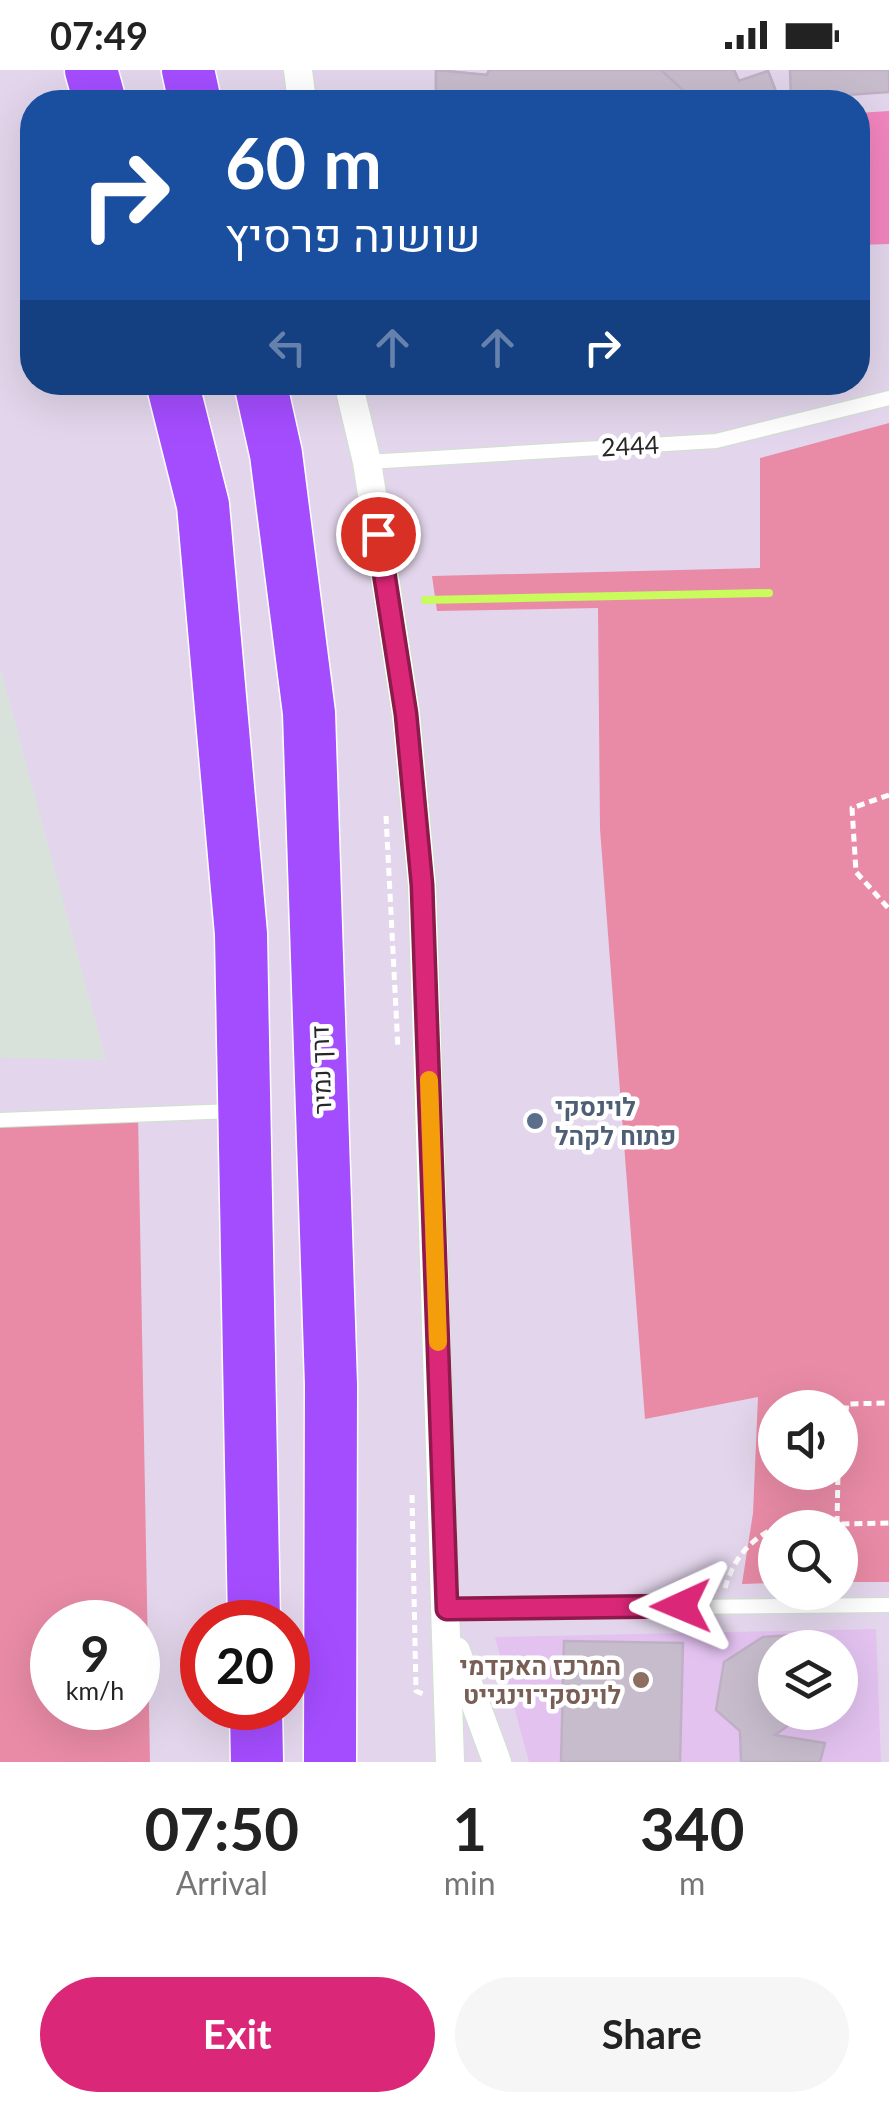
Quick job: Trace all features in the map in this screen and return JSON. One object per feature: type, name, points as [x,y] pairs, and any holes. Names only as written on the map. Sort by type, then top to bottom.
[{"type":"highway","points":[[175,395],[203,505],[241,934],[254,1600]]},
{"type":"highway","name":"דרך נמיר","points":[[263,395],[276,454],[309,712],[331,1385],[330,1762]]},
{"type":"highway","points":[[256,1730],[257,1762]]},
{"type":"street","points":[[351,395],[367,462],[406,714],[422,885],[450,1762]]},
{"type":"street","points":[[448,1620],[498,1762]]},
{"type":"lane","name":"2444","points":[[367,462],[716,440],[889,398]]},
{"type":"lane","points":[[0,1120],[244,1110]]},
{"type":"lane","points":[[448,1620],[720,1605],[889,1605]]},
{"type":"path","points":[[889,794],[852,808],[851,826],[856,872],[889,909]]},
{"type":"path","points":[[386,814],[398,1052]]},
{"type":"path","points":[[858,1404],[889,1403]]},
{"type":"path","points":[[412,1480],[416,1691],[450,1705]]},
{"type":"path","points":[[858,1524],[889,1523]]},
{"type":"path","points":[[720,1605],[730,1572],[758,1536]]},
{"type":"shaded area","points":[[889,111],[889,244],[870,245],[870,112]]},
{"type":"shaded area","points":[[889,423],[889,1582],[858,1582],[858,1510],[758,1510],[758,1584],[742,1584],[753,1513],[758,1397],[645,1419],[600,829],[598,608],[437,611],[432,576],[760,568],[760,458]]},
{"type":"shaded area","points":[[0,667],[106,1060],[0,1058]]},
{"type":"shaded area","points":[[138,1115],[147,1600],[30,1600],[30,1730],[149,1730],[150,1762],[0,1762],[0,1124]]},
{"type":"shaded area","name":"המרכז האקדמי לוינסקי־וינגייט","points":[[876,1629],[881,1762],[529,1762],[495,1637],[758,1631],[758,1730],[858,1730],[858,1630],[828,1630]]},
{"type":"building","points":[[436,70],[487,75],[489,70],[605,70],[586,90],[436,90]]},
{"type":"building","points":[[436,70],[487,75],[489,70],[734,70],[739,81],[768,71],[775,90],[436,90]]},
{"type":"building","points":[[661,70],[734,70],[739,81],[768,71],[775,90],[683,90]]},
{"type":"building","points":[[790,70],[889,70],[889,92],[791,90]]},
{"type":"building","points":[[758,1640],[758,1730],[782,1730],[775,1735],[825,1743],[820,1762],[741,1762],[740,1731],[716,1710],[724,1662]]},
{"type":"building","points":[[564,1641],[683,1643],[680,1762],[561,1762]]},
{"type":"waterway","points":[[425,600],[769,593]]},
{"type":"slow traffic","points":[[429,1080],[438,1342]]},
{"type":"place","name":"לוינסקי פתוח לקהל","points":[[535,1121]]},
{"type":"place","name":"המרכז האקדמי לוינסקי־וינגייט","points":[[641,1680]]},
{"type":"route","points":[[378,534],[406,714],[422,885],[447,1609],[681,1606]]}]
